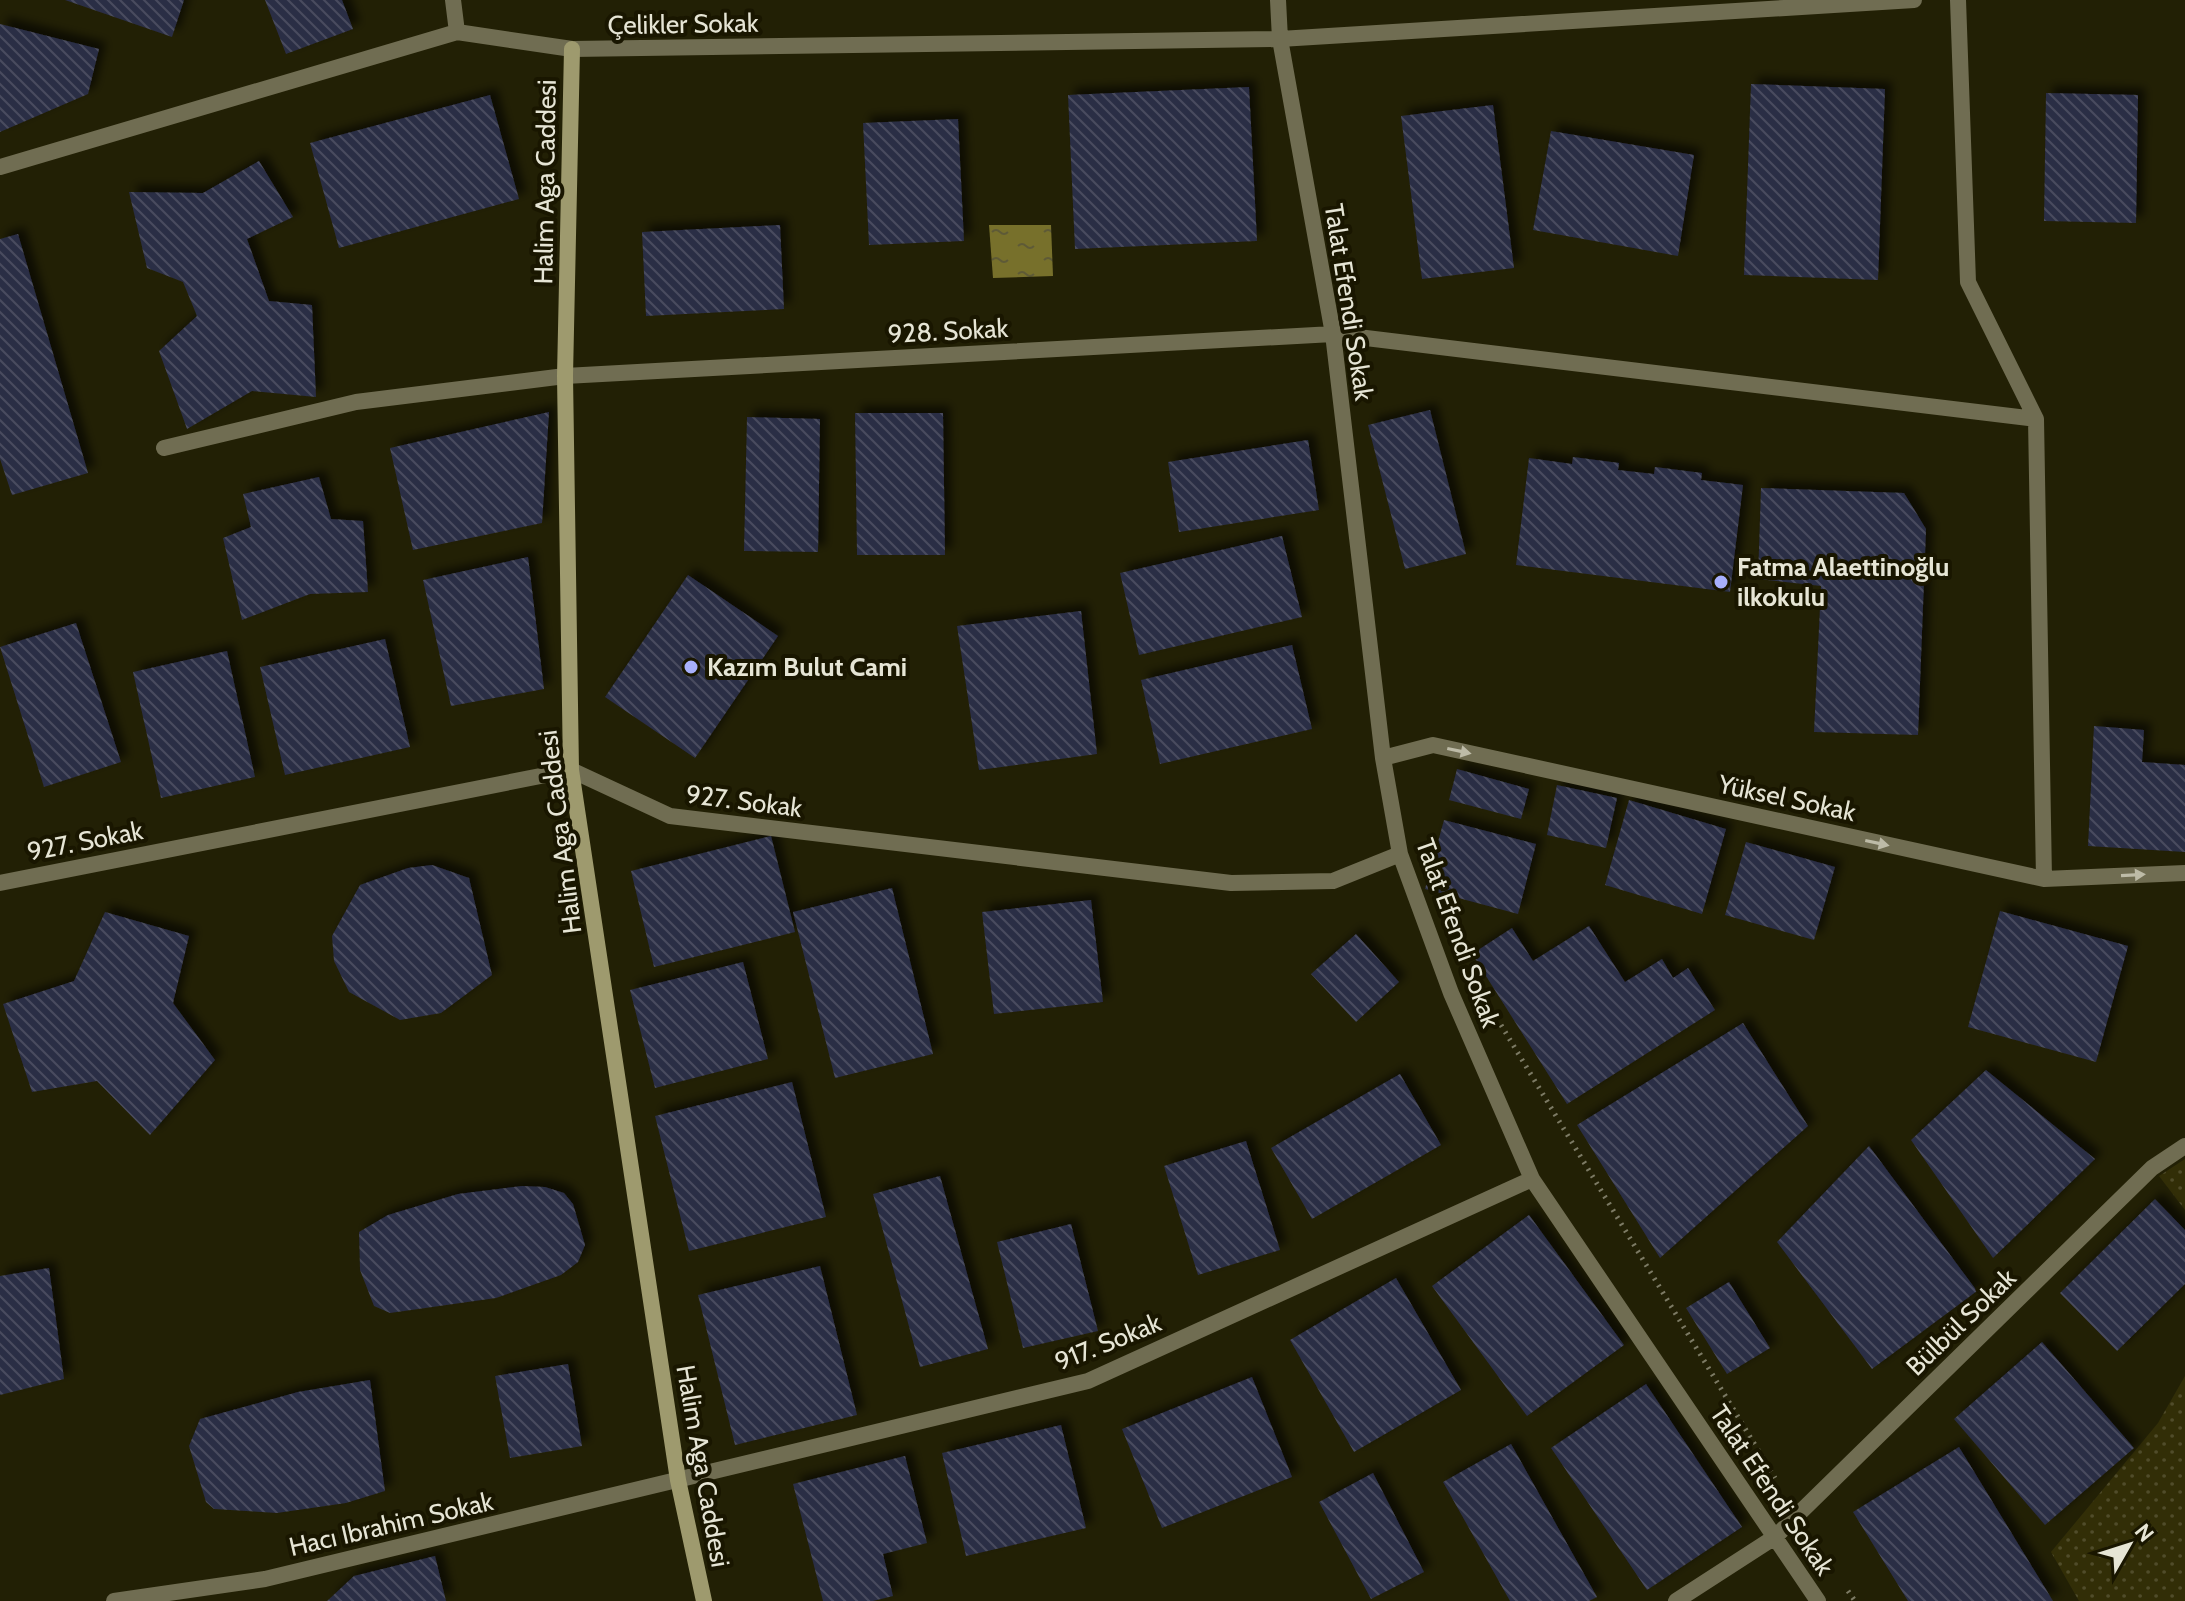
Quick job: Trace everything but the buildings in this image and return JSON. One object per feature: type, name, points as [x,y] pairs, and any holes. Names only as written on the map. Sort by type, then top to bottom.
[{"type":"street","points":[[453,0],[457,32]]},
{"type":"street","name":"Talat Efendi Sokak","points":[[1278,0],[1280,39],[1333,334],[1383,758],[1400,854],[1451,993],[1532,1179],[1818,1601]]},
{"type":"street","name":"Çelikler Sokak","points":[[0,167],[457,32],[572,49],[1280,39],[1914,0]]},
{"type":"street","points":[[1958,0],[1968,282],[2036,419],[2044,879]]},
{"type":"street","name":"Halim Aga Caddesi","points":[[572,49],[565,376],[571,770],[678,1480],[704,1601]]},
{"type":"street","name":"928. Sokak","points":[[164,448],[356,402],[565,376],[1333,334],[2036,419]]},
{"type":"street","name":"Yüksel Sokak","points":[[1383,758],[1433,745],[2044,879],[2185,873]]},
{"type":"street","name":"927. Sokak","points":[[0,883],[571,770],[670,816],[1231,883],[1333,881],[1400,854]]},
{"type":"street","name":"Bülbül Sokak","points":[[1676,1601],[1775,1537],[2152,1168],[2185,1146]]},
{"type":"street","name":"917. Sokak","points":[[678,1480],[1088,1381],[1532,1179]]},
{"type":"street","name":"Hacı Ibrahim Sokak","points":[[114,1601],[265,1579],[678,1480]]},
{"type":"path","points":[[1497,1019],[1798,1516]]},
{"type":"path","points":[[1847,1589],[1855,1601]]},
{"type":"shaded area","points":[[2185,1159],[2185,1210],[2159,1176]]},
{"type":"shaded area","points":[[2185,1376],[2185,1601],[2079,1601],[2051,1552],[2158,1423]]},
{"type":"water","points":[[989,225],[1051,225],[1053,276],[993,278]]},
{"type":"place","name":"Fatma Alaettinoğlu ilkokulu","points":[[1721,582]]},
{"type":"place","name":"Kazım Bulut Cami","points":[[691,667]]}]
